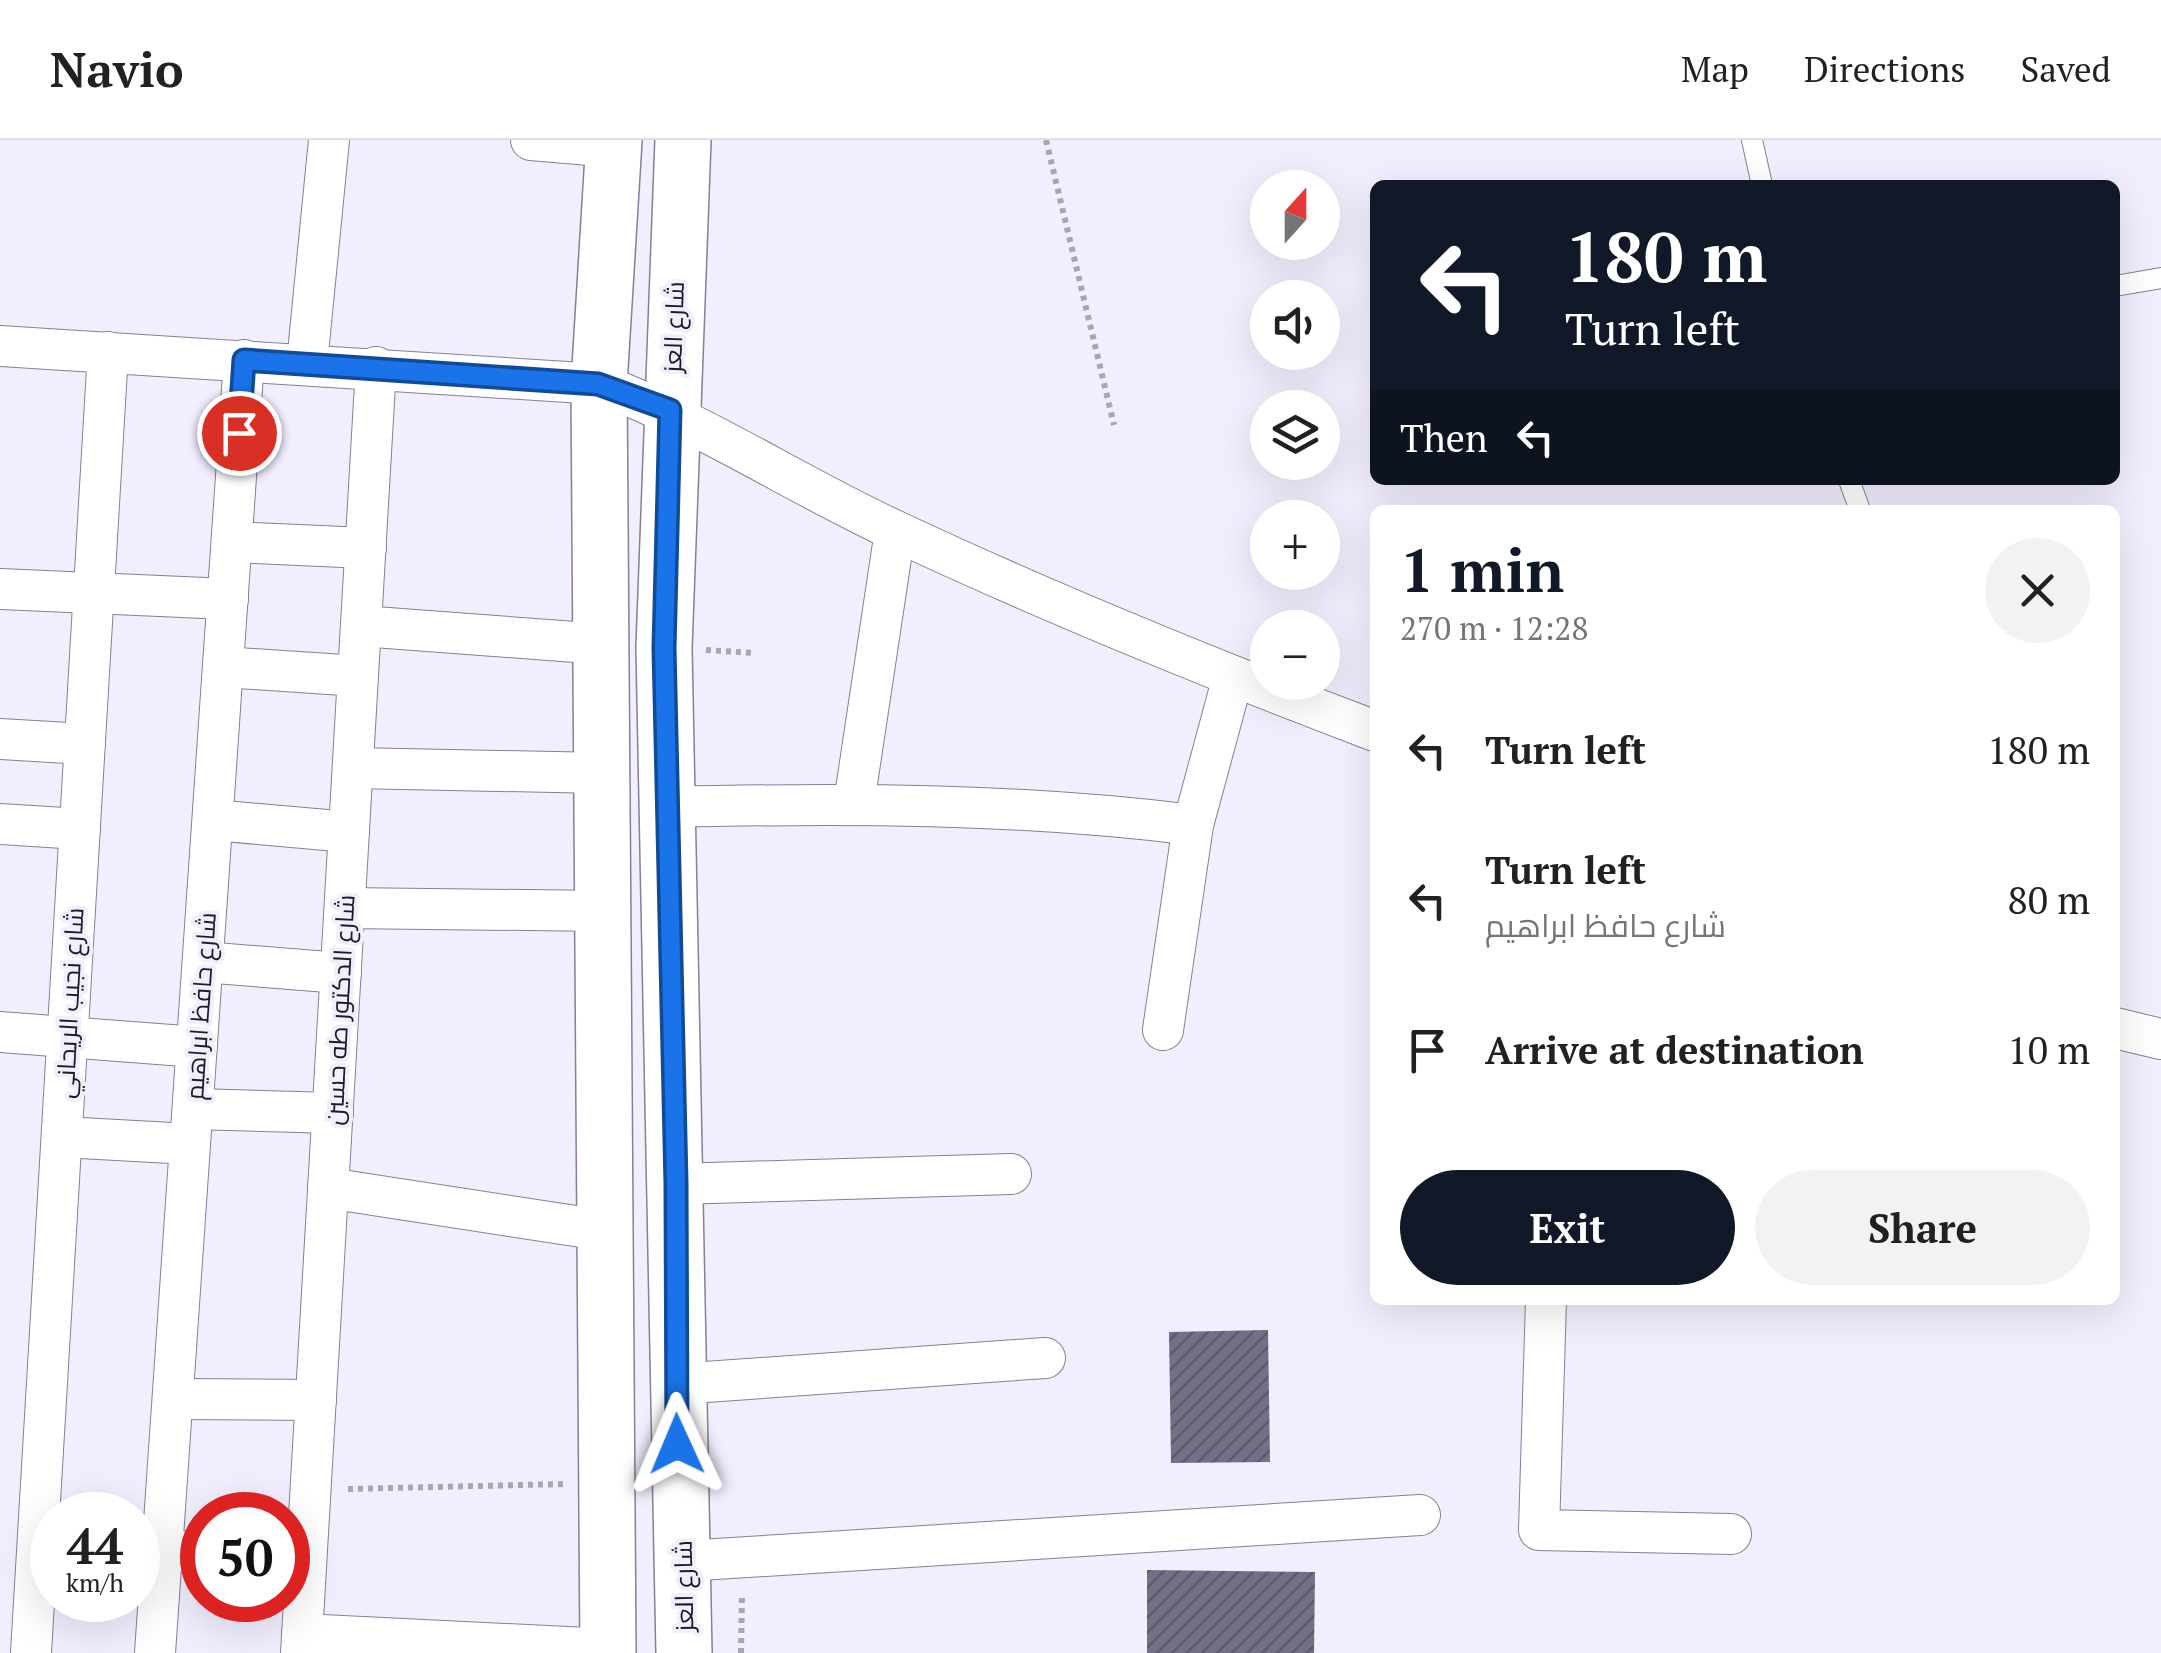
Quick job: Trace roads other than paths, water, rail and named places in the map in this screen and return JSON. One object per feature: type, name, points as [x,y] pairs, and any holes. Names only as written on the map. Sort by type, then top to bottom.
[{"type":"main road","name":"شارع العز","points":[[682,140],[664,648],[684,1653]]},
{"type":"main road","points":[[608,1651],[606,911],[598,384],[614,144]]},
{"type":"main road","points":[[606,1483],[678,1474]]},
{"type":"street","points":[[307,363],[329,140]]},
{"type":"street","points":[[530,140],[614,144]]},
{"type":"street","points":[[0,346],[598,384],[670,410],[895,531],[1233,677],[1370,728]]},
{"type":"street","name":"شارع نجيب الريحاني","points":[[31,1653],[108,352]]},
{"type":"street","name":"شارع حافظ ابراهيم","points":[[155,1653],[244,360]]},
{"type":"street","name":"شارع الدكتور طه حسين","points":[[310,1495],[376,367]]},
{"type":"street","points":[[854,803],[895,531]]},
{"type":"street","points":[[232,542],[366,548]]},
{"type":"street","points":[[0,589],[228,599]]},
{"type":"street","points":[[362,626],[602,644]]},
{"type":"street","points":[[223,668],[358,676]]},
{"type":"street","points":[[1163,1030],[1193,825],[1233,677]]},
{"type":"street","points":[[0,739],[85,744]]},
{"type":"street","points":[[352,768],[602,773]]},
{"type":"street","points":[[667,807],[854,803],[1071,810],[1193,825]]},
{"type":"street","points":[[212,820],[349,832]]},
{"type":"street","points":[[0,824],[80,829]]},
{"type":"street","points":[[345,908],[606,911]]},
{"type":"street","points":[[203,962],[341,973]]},
{"type":"street","points":[[2120,1029],[2161,1039]]},
{"type":"street","points":[[0,1032],[197,1047]]},
{"type":"street","points":[[62,1137],[333,1114]]},
{"type":"street","points":[[676,1184],[1011,1174]]},
{"type":"street","points":[[328,1188],[608,1231]]},
{"type":"street","points":[[1546,1305],[1539,1530],[1731,1534]]},
{"type":"street","points":[[676,1384],[1045,1358]]},
{"type":"street","points":[[172,1398],[316,1400]]},
{"type":"street","points":[[684,1561],[1420,1515]]},
{"type":"street","points":[[162,1550],[180,1551]]},
{"type":"street","points":[[302,1644],[608,1651]]},
{"type":"lane","points":[[1752,140],[1761,180]]},
{"type":"lane","points":[[2120,285],[2161,278]]}]
